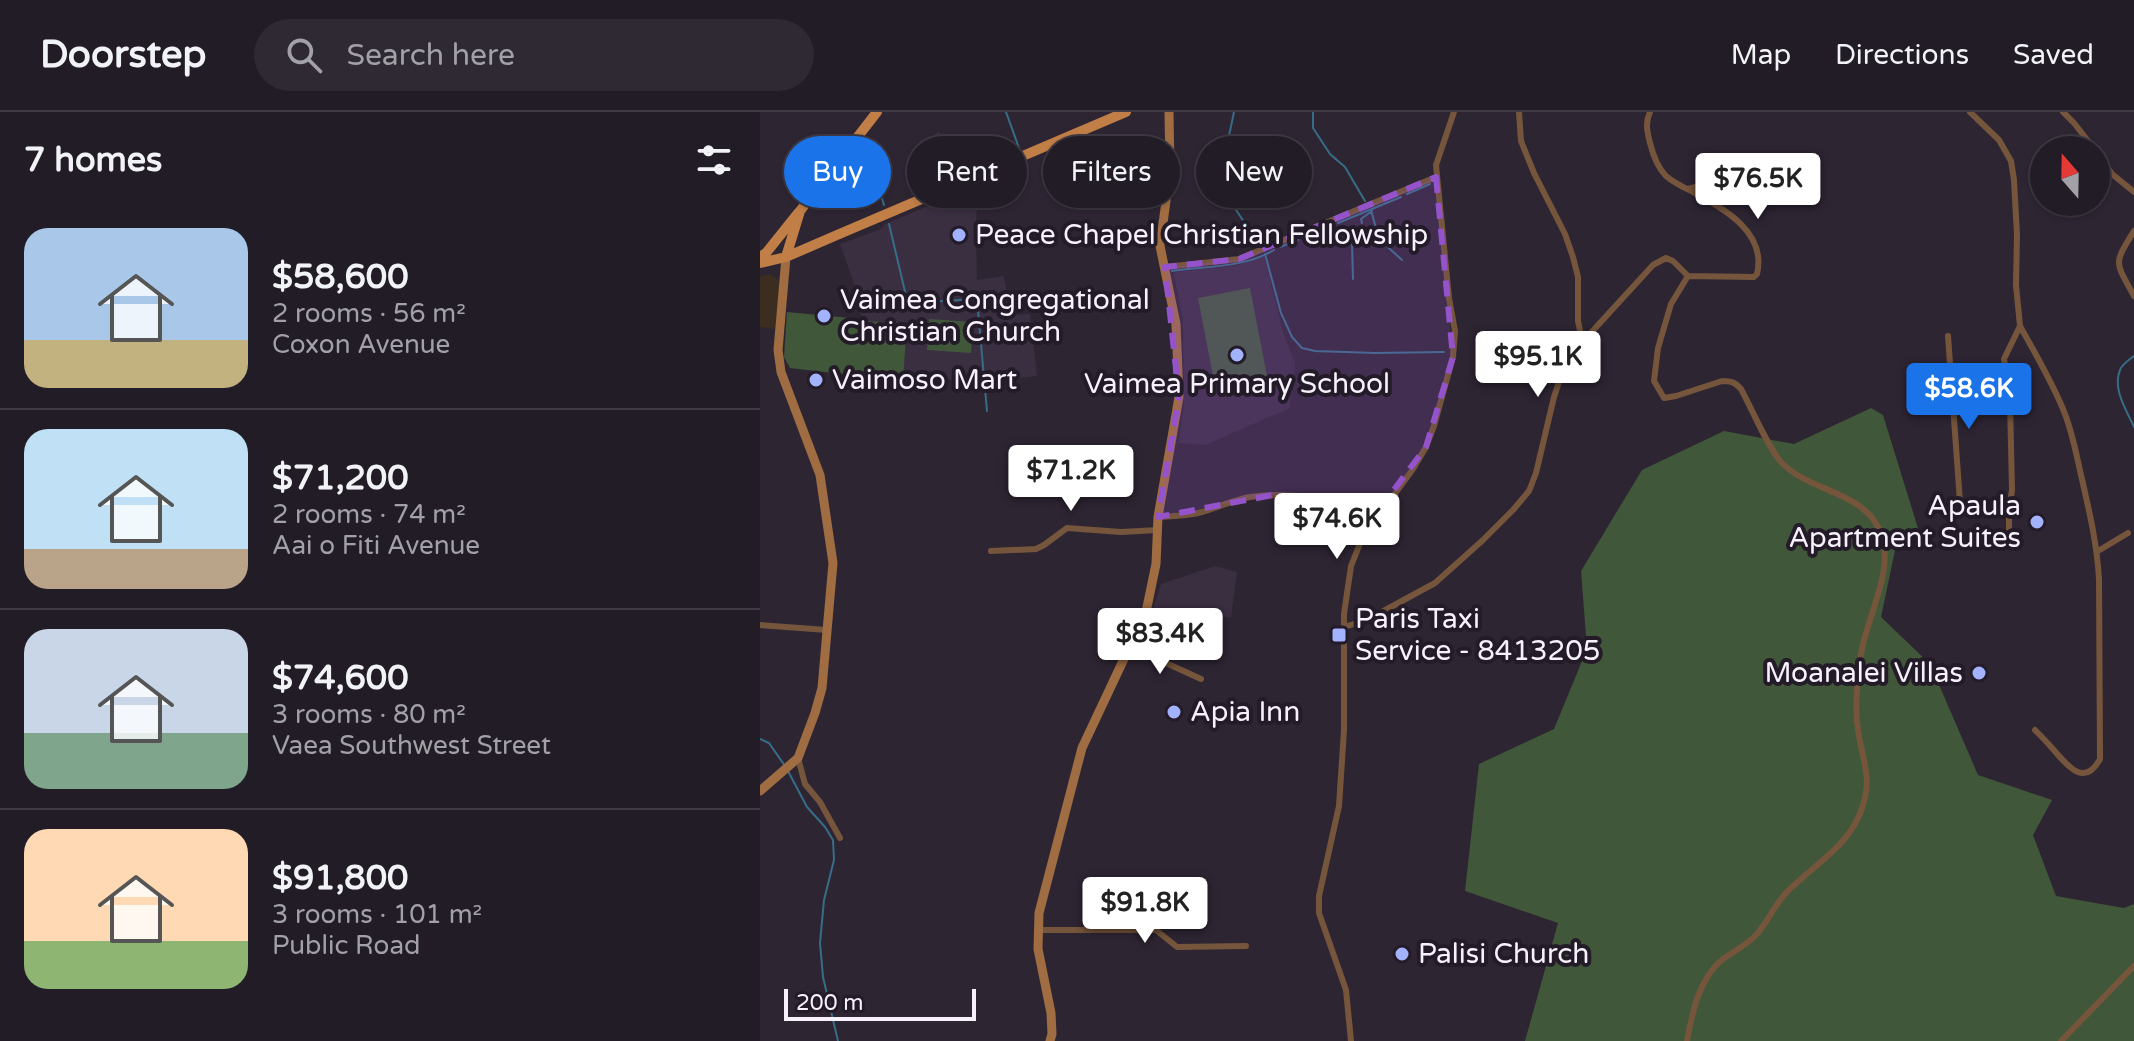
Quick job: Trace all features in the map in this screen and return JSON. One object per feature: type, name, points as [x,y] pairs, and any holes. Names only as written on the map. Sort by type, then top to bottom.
[{"type":"main road","points":[[760,257],[877,112]]},
{"type":"main road","points":[[760,263],[786,257],[1126,112]]},
{"type":"main road","points":[[800,211],[798,231],[803,240],[807,242],[837,235]]},
{"type":"main road","points":[[786,257],[800,211]]},
{"type":"street","points":[[1050,1041],[1051,1013],[1040,963],[1039,913],[1082,748],[1146,612],[1156,564],[1158,517],[1179,397],[1176,324],[1160,246],[1170,171],[1169,112]]},
{"type":"street","points":[[1351,1041],[1346,990],[1319,913],[1319,896],[1339,806],[1344,730],[1345,601],[1351,566],[1367,526],[1407,478],[1426,447],[1453,357],[1455,331],[1436,165],[1454,112]]},
{"type":"street","points":[[1519,112],[1521,141],[1573,257],[1578,277],[1578,321],[1582,340]]},
{"type":"street","points":[[1344,627],[1367,620],[1435,583],[1483,540],[1529,491],[1561,376],[1582,340],[1637,280],[1659,261],[1666,258],[1673,261],[1688,276],[1754,277],[1757,274],[1759,265],[1752,236],[1723,208],[1675,183],[1663,173],[1654,159],[1647,129],[1650,112]]},
{"type":"street","points":[[1970,112],[1999,140],[2011,161],[2020,326],[2069,424],[2098,551],[2100,759],[2096,767],[2082,773],[2071,770],[2035,730]]},
{"type":"street","points":[[2063,112],[2085,136]]},
{"type":"street","points":[[1688,189],[1794,161]]},
{"type":"street","points":[[2110,171],[2134,192]]},
{"type":"street","points":[[1165,267],[1239,259],[1436,177]]},
{"type":"street","points":[[2134,231],[2119,255],[2118,263],[2134,296]]},
{"type":"street","points":[[760,791],[796,761],[822,688],[833,563],[820,475],[781,372],[778,350],[786,257]]},
{"type":"street","points":[[1687,1041],[1695,1001],[1709,974],[1720,961],[1756,935],[1788,890],[1842,841],[1855,825],[1864,805],[1868,780],[1857,720],[1857,692],[1863,641],[1882,576],[1885,549],[1882,534],[1870,514],[1783,465],[1737,384],[1722,381],[1664,398],[1659,392],[1654,381],[1658,348],[1671,304],[1688,276]]},
{"type":"street","points":[[2009,533],[2012,490],[2010,402],[2004,359],[2020,326]]},
{"type":"street","points":[[1948,336],[1960,502],[2009,510]]},
{"type":"street","points":[[1158,517],[1199,513],[1249,497],[1273,495],[1313,499],[1360,511],[1373,518]]},
{"type":"street","points":[[991,551],[1036,549],[1067,528],[1121,532],[1158,530]]},
{"type":"street","points":[[2098,551],[2128,533]]},
{"type":"street","points":[[760,625],[827,630]]},
{"type":"street","points":[[1131,647],[1201,679]]},
{"type":"street","points":[[796,761],[805,784],[820,802],[840,838]]},
{"type":"street","points":[[1038,930],[1156,930],[1177,947],[1246,946]]},
{"type":"street","points":[[2063,1040],[2134,966]]},
{"type":"highlighted area","points":[[1436,177],[1453,357],[1426,447],[1373,518],[1313,499],[1273,495],[1158,517],[1179,397],[1165,267],[1239,259]]},
{"type":"shaded area","points":[[923,208],[977,208],[977,280],[1004,276],[1010,315],[1030,314],[1037,376],[984,382],[903,377],[907,324],[862,321],[854,283],[840,244],[881,229],[885,224]]},
{"type":"shaded area","name":"Vaimea Primary School","points":[[1264,257],[1284,335],[1295,363],[1290,408],[1205,445],[1179,443],[1184,403],[1183,319],[1174,274],[1234,266]]},
{"type":"shaded area","points":[[770,274],[780,285],[775,329],[760,327],[760,276]]},
{"type":"shaded area","points":[[1215,566],[1237,572],[1231,618],[1153,609],[1161,584]]},
{"type":"green space","points":[[1250,288],[1267,376],[1215,386],[1198,298]]},
{"type":"green space","name":"Vaimea Congregational Christian Church","points":[[787,312],[907,323],[903,381],[790,368],[784,357]]},
{"type":"green space","points":[[929,319],[973,322],[971,353],[927,350]]},
{"type":"green space","points":[[1871,408],[1883,415],[1921,538],[1897,541],[1881,617],[1930,664],[1978,775],[2052,800],[2033,835],[2056,896],[2124,908],[2134,904],[2134,1041],[1525,1041],[1558,923],[1465,891],[1479,764],[1554,729],[1587,649],[1581,571],[1642,470],[1724,431],[1794,444]]},
{"type":"waterway","points":[[1006,112],[1015,136]]},
{"type":"waterway","points":[[1234,112],[1226,150],[1232,204],[1259,244]]},
{"type":"waterway","points":[[1313,112],[1313,128],[1330,154],[1345,167],[1365,201]]},
{"type":"waterway","points":[[1407,194],[1430,184]]},
{"type":"waterway","points":[[1338,223],[1401,197]]},
{"type":"waterway","points":[[1371,210],[1379,239],[1402,260]]},
{"type":"waterway","points":[[1362,223],[1361,219],[1372,211]]},
{"type":"waterway","points":[[889,224],[910,303],[977,299],[987,411]]},
{"type":"waterway","points":[[1304,237],[1332,226]]},
{"type":"waterway","points":[[1353,279],[1352,244],[1357,229]]},
{"type":"waterway","points":[[1280,247],[1298,240]]},
{"type":"waterway","points":[[1172,271],[1238,263],[1274,250]]},
{"type":"waterway","points":[[1265,254],[1281,313],[1292,337],[1302,348],[1375,353],[1444,352]]},
{"type":"waterway","points":[[2134,356],[2121,368],[2118,377],[2121,400],[2134,427]]},
{"type":"waterway","points":[[760,739],[769,743],[785,766]]},
{"type":"waterway","points":[[788,771],[807,807],[833,840],[834,860],[824,900],[820,943],[823,977],[838,1041]]},
{"type":"place","name":"Peace Chapel Christian Fellowship","points":[[959,235]]},
{"type":"place","name":"Vaimea Congregational Christian Church","points":[[824,316]]},
{"type":"place","name":"Vaimea Primary School","points":[[1237,355]]},
{"type":"place","name":"Vaimoso Mart","points":[[816,380]]},
{"type":"place","name":"Apaula Apartment Suites","points":[[2037,522]]},
{"type":"place","name":"Paris Taxi Service - 8413205","points":[[1339,635]]},
{"type":"place","name":"Moanalei Villas","points":[[1979,673]]},
{"type":"place","name":"Apia Inn","points":[[1174,712]]},
{"type":"place","name":"Palisi Church","points":[[1402,954]]}]
